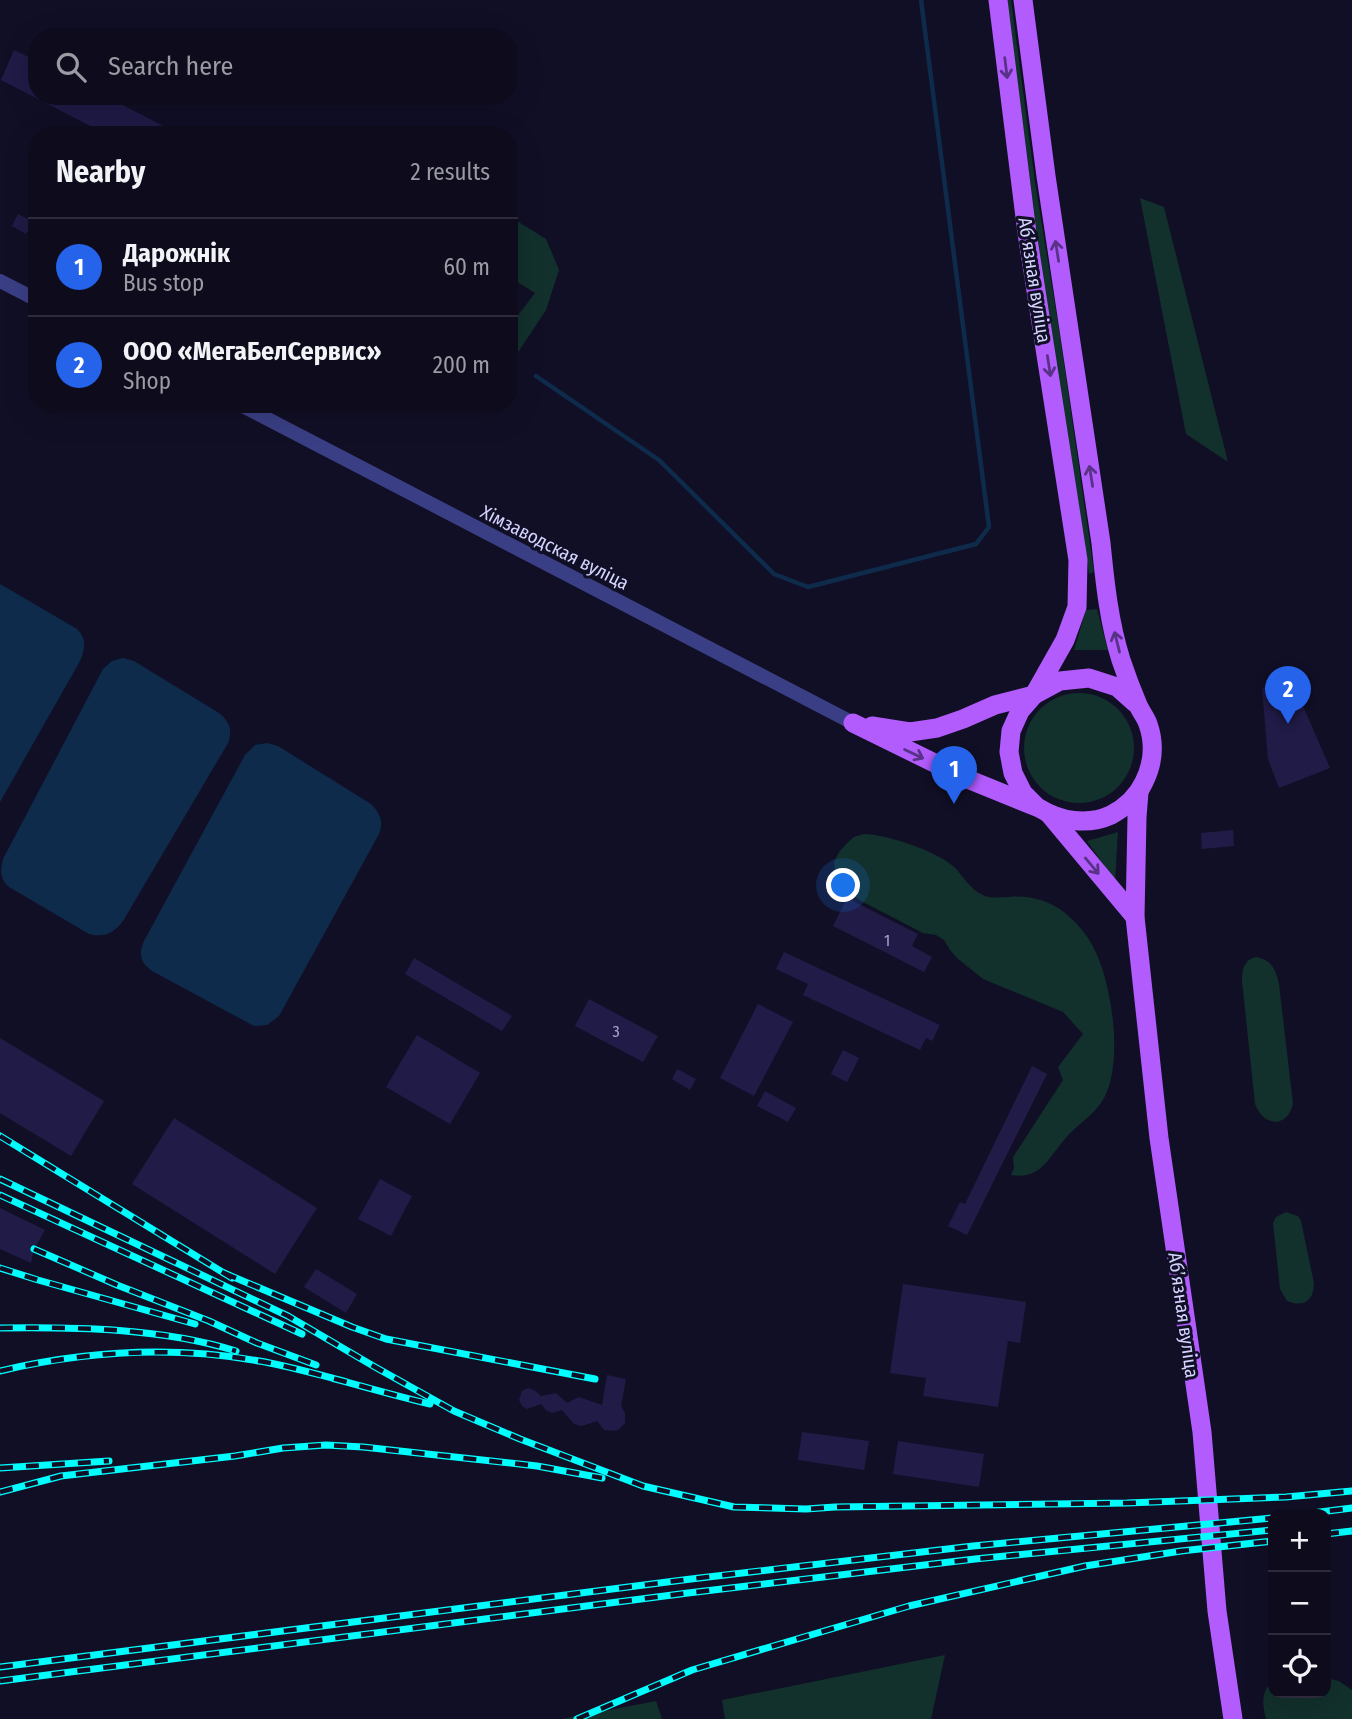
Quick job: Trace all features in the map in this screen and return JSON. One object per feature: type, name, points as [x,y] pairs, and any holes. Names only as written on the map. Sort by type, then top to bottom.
[{"type":"main road","name":"Абʼязная вуліца","points":[[998,0],[1027,233],[1079,560],[1077,607],[1065,640],[1034,695]]},
{"type":"main road","name":"Абʼязная вуліца","points":[[1023,0],[1048,190],[1101,543],[1107,604],[1121,660],[1139,706]]},
{"type":"main road","points":[[1089,678],[1117,687],[1139,706],[1153,741],[1151,768],[1139,792],[1125,806],[1098,819],[1068,820],[965,778],[853,723],[909,732],[937,728],[995,705],[1034,695],[1060,681],[1089,678]]},
{"type":"main road","points":[[1034,695],[1020,711],[1012,731],[1009,752],[1013,773],[1023,793],[1044,811],[1135,918]]},
{"type":"main road","name":"Абʼязная вуліца","points":[[1139,792],[1135,918],[1158,1138],[1202,1433],[1217,1611],[1232,1717]]},
{"type":"street","points":[[0,281],[28,295]]},
{"type":"street","name":"Хімзаводская вуліца","points":[[256,413],[853,723]]},
{"type":"green space","points":[[1007,0],[1011,0],[1035,182],[1094,572],[1089,574],[1044,290]]},
{"type":"green space","points":[[1140,198],[1164,207],[1228,462],[1186,434]]},
{"type":"green space","points":[[518,222],[546,239],[559,270],[546,310],[518,352],[518,315],[535,293],[518,283]]},
{"type":"green space","points":[[1097,609],[1108,650],[1074,650],[1086,610]]},
{"type":"green space","points":[[1079,693],[1100,697],[1118,709],[1130,727],[1134,748],[1130,769],[1118,787],[1100,799],[1079,803],[1058,799],[1040,787],[1028,769],[1024,748],[1028,727],[1040,709],[1058,697]]},
{"type":"green space","points":[[1118,832],[1115,881],[1087,841]]},
{"type":"green space","points":[[864,834],[897,840],[945,860],[974,889],[986,896],[1023,897],[1051,904],[1072,919],[1091,943],[1105,977],[1110,998],[1114,1042],[1110,1082],[1096,1110],[1036,1171],[1021,1176],[1011,1175],[1014,1168],[1013,1157],[1063,1080],[1058,1067],[1083,1034],[1063,1012],[983,979],[957,958],[944,940],[936,935],[923,933],[849,893],[840,884],[834,862],[847,843]]},
{"type":"green space","points":[[1256,957],[1270,963],[1278,979],[1293,1104],[1286,1118],[1275,1122],[1263,1117],[1255,1104],[1242,973],[1249,960]]},
{"type":"green space","points":[[1286,1212],[1298,1216],[1301,1221],[1314,1283],[1310,1298],[1298,1304],[1287,1301],[1280,1289],[1273,1223],[1276,1217]]},
{"type":"green space","points":[[945,1655],[931,1719],[725,1719],[722,1700]]},
{"type":"green space","points":[[1331,1679],[1339,1681],[1352,1690],[1352,1719],[1266,1719],[1268,1686],[1268,1698],[1331,1698]]},
{"type":"green space","points":[[656,1701],[662,1719],[562,1719]]},
{"type":"water","points":[[0,584],[77,629],[84,644],[80,661],[0,802]]},
{"type":"water","points":[[123,658],[134,661],[219,713],[228,723],[230,734],[228,743],[123,921],[108,934],[94,935],[9,887],[2,878],[1,867],[103,669],[112,661]]},
{"type":"water","points":[[267,743],[278,746],[371,804],[379,814],[381,826],[279,1016],[267,1025],[254,1026],[152,971],[143,962],[141,950],[245,755],[255,745]]},
{"type":"building","points":[[14,50],[28,57],[28,94],[1,80]]},
{"type":"building","points":[[50,105],[123,105],[163,126],[90,126]]},
{"type":"building","points":[[18,214],[28,219],[26,234],[12,226]]},
{"type":"building","points":[[1290,676],[1330,768],[1279,788],[1268,759],[1262,688]]},
{"type":"building","points":[[1233,830],[1234,846],[1202,849],[1201,833]]},
{"type":"building","points":[[847,898],[918,934],[912,946],[932,957],[924,972],[833,926]]},
{"type":"building","points":[[784,952],[940,1025],[932,1041],[926,1038],[920,1050],[803,995],[808,984],[776,969]]},
{"type":"building","points":[[414,958],[512,1016],[502,1031],[405,974]]},
{"type":"building","points":[[589,999],[658,1036],[643,1062],[575,1026]]},
{"type":"building","points":[[758,1004],[793,1022],[754,1096],[720,1078]]},
{"type":"building","points":[[417,1035],[480,1073],[450,1124],[386,1087]]},
{"type":"building","points":[[0,1038],[104,1101],[71,1156],[0,1113]]},
{"type":"building","points":[[843,1050],[859,1058],[847,1082],[831,1074]]},
{"type":"building","points":[[1032,1066],[1047,1074],[967,1235],[948,1226],[960,1202],[965,1204]]},
{"type":"building","points":[[677,1069],[696,1079],[690,1090],[672,1079]]},
{"type":"building","points":[[765,1091],[796,1108],[788,1122],[757,1106]]},
{"type":"building","points":[[174,1118],[317,1208],[275,1274],[132,1184]]},
{"type":"building","points":[[380,1179],[412,1196],[391,1236],[358,1219]]},
{"type":"building","points":[[0,1208],[45,1230],[34,1249],[31,1263],[0,1249]]},
{"type":"building","points":[[316,1269],[357,1294],[346,1313],[304,1287]]},
{"type":"building","points":[[903,1284],[1026,1302],[1020,1343],[1008,1341],[998,1407],[923,1396],[926,1378],[890,1373]]},
{"type":"building","points":[[607,1375],[626,1379],[621,1406],[625,1413],[625,1423],[618,1430],[604,1430],[597,1421],[582,1426],[574,1424],[562,1410],[552,1413],[541,1404],[527,1409],[519,1400],[522,1391],[528,1388],[541,1396],[556,1393],[567,1403],[579,1397],[602,1405]]},
{"type":"building","points":[[802,1432],[869,1441],[864,1470],[798,1460]]},
{"type":"building","points":[[898,1441],[984,1454],[979,1487],[893,1474]]},
{"type":"waterway","points":[[536,376],[659,460],[774,574],[808,587],[976,544],[989,527],[921,0]]},
{"type":"railway","points":[[0,1136],[232,1278]]},
{"type":"railway","points":[[0,1179],[288,1316],[454,1411],[643,1486],[734,1507],[806,1509],[1127,1503],[1286,1497],[1352,1491]]},
{"type":"railway","points":[[0,1195],[302,1334]]},
{"type":"railway","points":[[34,1249],[316,1365]]},
{"type":"railway","points":[[0,1268],[195,1324]]},
{"type":"railway","points":[[224,1273],[386,1339],[595,1379]]},
{"type":"railway","points":[[0,1328],[119,1330],[208,1343],[236,1351]]},
{"type":"railway","points":[[0,1371],[97,1355],[195,1353],[278,1364],[430,1404]]},
{"type":"railway","points":[[0,1492],[61,1476],[326,1445],[537,1466],[602,1478]]},
{"type":"railway","points":[[0,1468],[109,1461]]},
{"type":"railway","points":[[1331,1511],[1352,1508]]},
{"type":"railway","points":[[0,1667],[691,1579],[973,1546],[1268,1518]]},
{"type":"railway","points":[[0,1681],[688,1593],[975,1559],[1268,1530]]},
{"type":"railway","points":[[1331,1533],[1352,1531]]},
{"type":"railway","points":[[577,1719],[692,1670],[909,1606],[1085,1566],[1181,1551],[1268,1542]]},
{"type":"place","name":"ООО «МегаБелСервис»","points":[[1288,724]]},
{"type":"place","name":"Дарожнік","points":[[954,804]]}]
